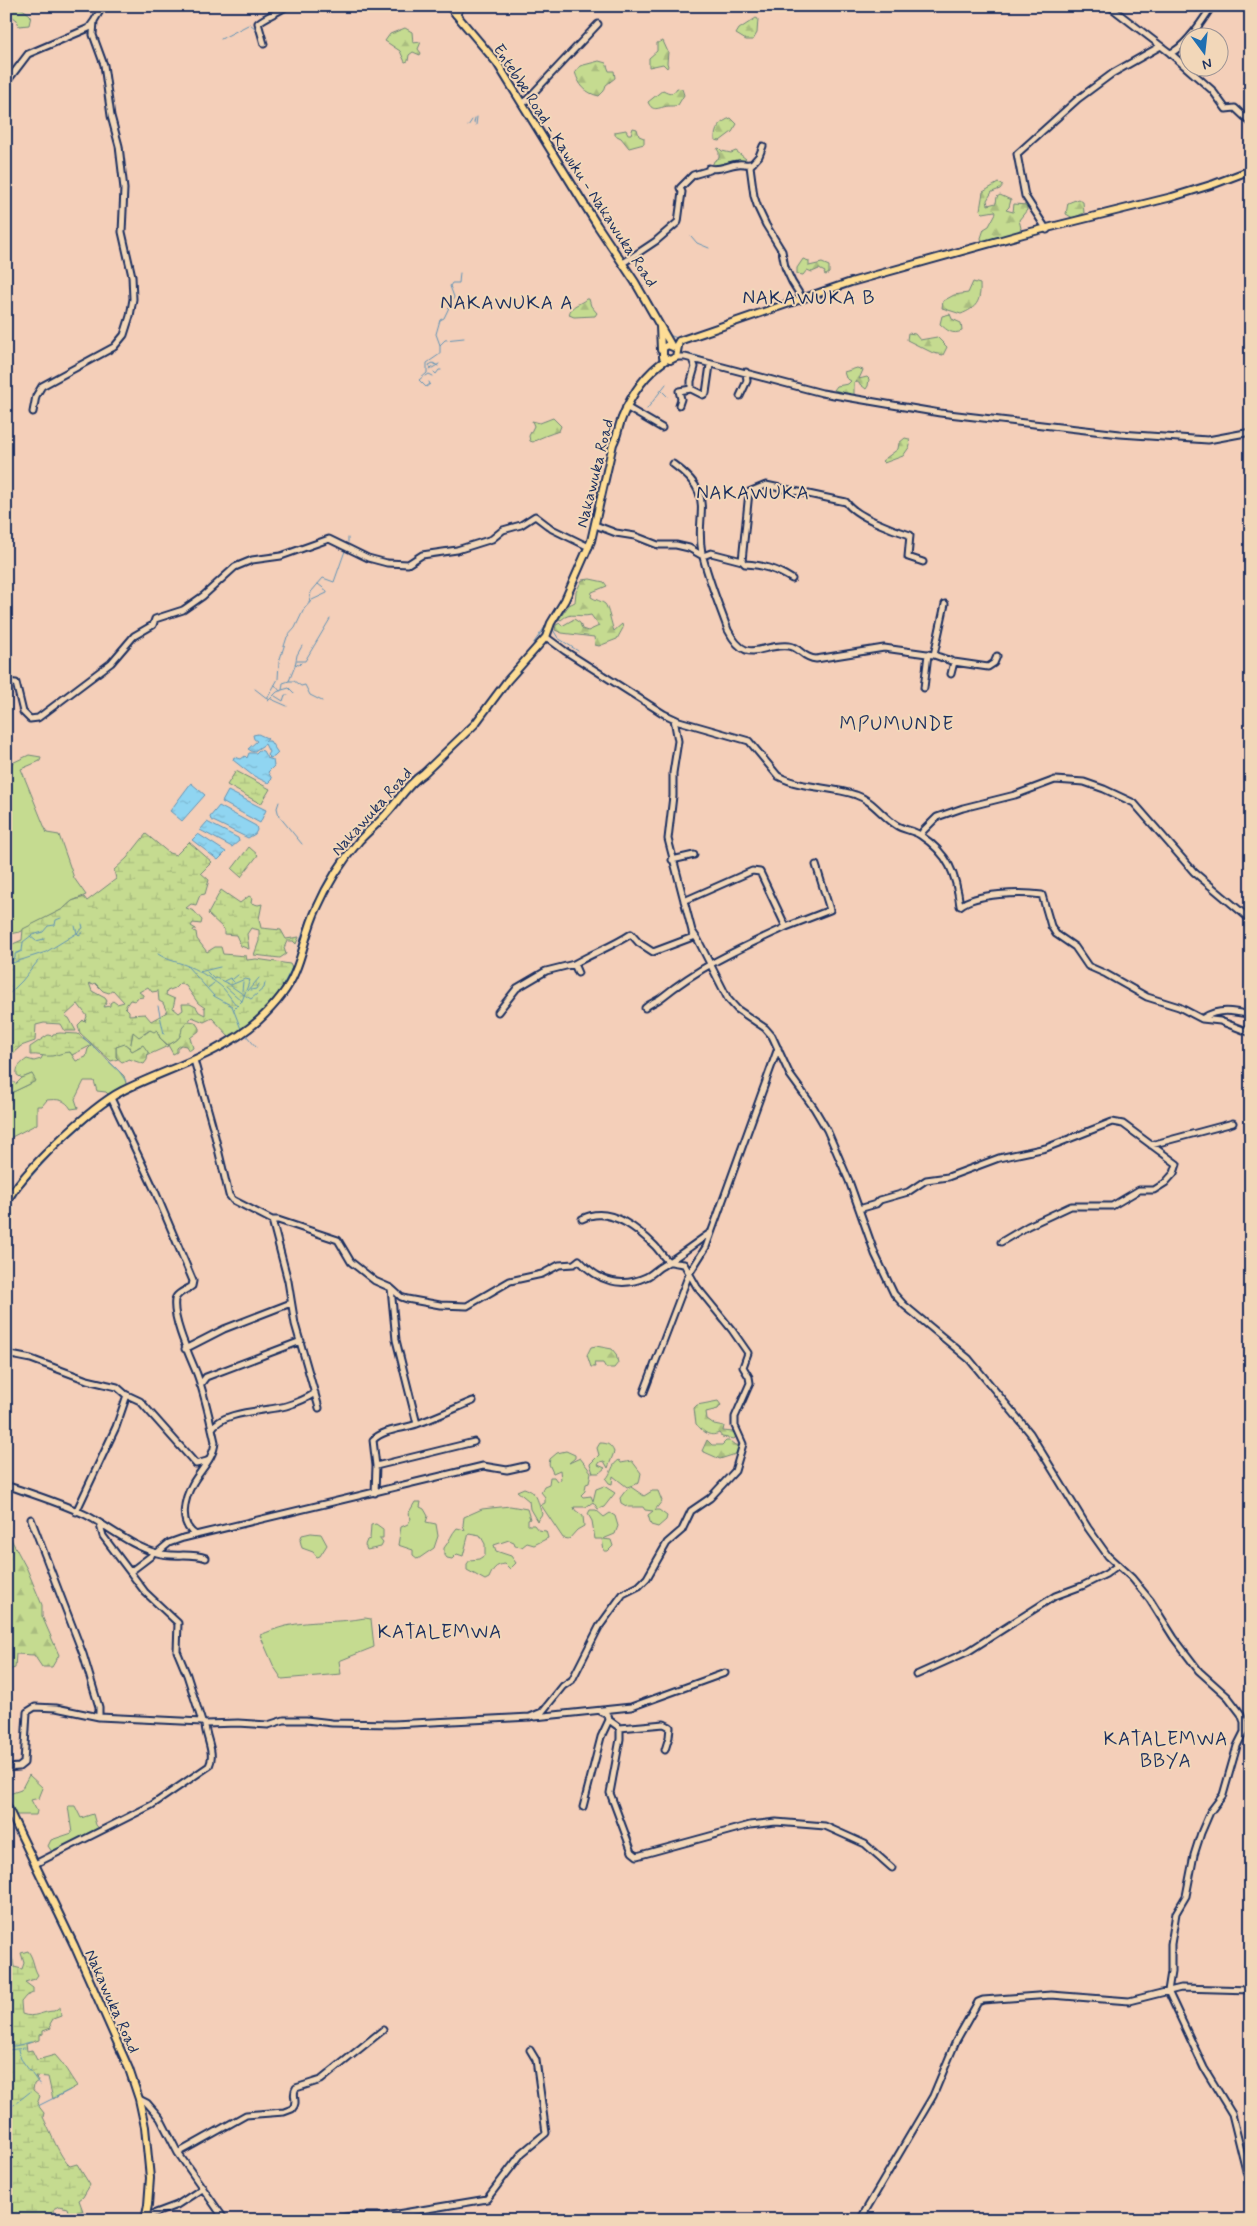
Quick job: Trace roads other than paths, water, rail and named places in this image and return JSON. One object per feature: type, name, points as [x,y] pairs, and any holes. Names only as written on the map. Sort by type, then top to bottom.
[{"type":"main road","name":"Entebbe Road - Kawuku - Nakawuka Road","points":[[449,6],[497,63],[597,225],[623,263],[671,345]]},
{"type":"main road","points":[[660,324],[663,355],[676,356],[679,341],[802,298],[875,275],[1197,189],[1251,170]]},
{"type":"main road","name":"Nakawuka Road","points":[[6,1203],[47,1152],[111,1098],[143,1081],[194,1060],[249,1028],[276,1002],[295,972],[316,909],[341,864],[359,840],[387,813],[414,779],[424,773],[475,724],[507,681],[546,636],[589,546],[613,444],[618,436],[620,423],[626,407],[663,355],[665,346],[671,345],[675,348],[679,341]]},
{"type":"main road","name":"Nakawuka Road","points":[[6,1804],[77,1951],[140,2099],[150,2178],[145,2219]]},
{"type":"street","points":[[6,83],[28,54],[88,28],[103,6]]},
{"type":"street","points":[[264,44],[258,23],[265,17],[287,6]]},
{"type":"street","points":[[456,15],[462,6]]},
{"type":"street","points":[[1109,6],[1212,90],[1226,109],[1235,108],[1251,123]]},
{"type":"street","points":[[1170,54],[1176,51],[1190,36],[1212,6]]},
{"type":"street","points":[[32,412],[36,396],[42,386],[114,347],[124,335],[133,299],[132,276],[122,232],[124,189],[119,146],[111,116],[104,65],[93,35],[94,21]]},
{"type":"street","points":[[523,104],[598,24]]},
{"type":"street","points":[[1046,230],[1025,196],[1017,154],[1078,99],[1114,73],[1159,47]]},
{"type":"street","points":[[763,146],[759,156],[750,166],[754,196],[766,225],[782,251],[785,267],[802,298]]},
{"type":"street","points":[[623,263],[656,241],[678,222],[682,192],[680,188],[693,174],[710,170],[709,168],[717,170],[735,164],[748,166],[753,163]]},
{"type":"street","points":[[676,356],[848,398],[940,414],[1120,434],[1208,440],[1251,432]]},
{"type":"street","points":[[691,389],[695,368],[692,359]]},
{"type":"street","points":[[679,405],[681,399],[679,391],[691,389],[702,395],[706,393],[710,365]]},
{"type":"street","points":[[740,396],[747,381],[746,372]]},
{"type":"street","points":[[626,407],[662,428]]},
{"type":"street","points":[[673,464],[688,476],[699,491],[703,518],[703,556],[728,630],[732,638],[743,650],[755,652],[790,646],[809,659],[816,659],[844,656],[884,648],[931,654],[954,662],[990,667],[997,656]]},
{"type":"street","points":[[742,561],[749,492],[766,485],[846,502],[855,511],[890,528],[910,535],[908,558],[923,562]]},
{"type":"street","points":[[6,682],[16,683],[25,716],[30,719],[38,718],[111,663],[134,636],[153,625],[154,619],[183,610],[235,567],[252,560],[269,556],[280,556],[316,542],[330,540],[368,558],[408,564],[422,555],[457,550],[492,539],[503,530],[521,525],[535,516],[552,529],[589,546]]},
{"type":"street","points":[[595,525],[616,533],[635,536],[658,546],[689,548],[703,556]]},
{"type":"street","points":[[703,556],[711,553],[742,561],[744,564],[766,566],[778,570],[792,579]]},
{"type":"street","points":[[924,688],[944,604]]},
{"type":"street","points":[[546,636],[617,684],[674,719],[749,741],[778,776],[807,786],[834,788],[859,795],[896,826],[921,835],[942,853],[951,867],[957,880],[960,906],[967,900],[986,896],[1042,895],[1051,926],[1056,934],[1075,947],[1088,966],[1142,995],[1179,1007],[1202,1019],[1220,1020],[1251,1032]]},
{"type":"street","points":[[952,674],[954,662]]},
{"type":"street","points":[[498,1012],[517,988],[546,972],[574,964],[594,952],[615,945],[631,934],[638,944],[653,952],[693,937],[668,839],[673,796],[673,773],[678,741],[674,719]]},
{"type":"street","points":[[921,835],[937,817],[963,808],[1016,795],[1055,780],[1084,782],[1104,788],[1134,803],[1194,872],[1251,920]]},
{"type":"street","points":[[672,860],[694,855]]},
{"type":"street","points":[[645,1008],[710,964],[786,927],[830,910],[816,865]]},
{"type":"street","points":[[684,901],[752,871],[760,872],[786,927]]},
{"type":"street","points":[[692,931],[728,998],[747,1018],[765,1028],[779,1047],[790,1075],[827,1130],[849,1181],[875,1254],[894,1294],[904,1305],[969,1359],[1030,1432],[1088,1528],[1108,1556],[1150,1600],[1174,1638],[1200,1670],[1228,1697],[1241,1714],[1244,1722],[1244,1732],[1237,1746],[1223,1795],[1210,1812],[1201,1833],[1194,1855],[1186,1896],[1176,1913],[1171,1944],[1171,1972],[1168,1991],[1204,2068],[1232,2114],[1251,2191]]},
{"type":"street","points":[[574,964],[578,973]]},
{"type":"street","points":[[1202,1019],[1214,1012],[1251,1014]]},
{"type":"street","points":[[644,1392],[689,1274],[706,1247],[766,1088],[779,1047]]},
{"type":"street","points":[[194,1060],[229,1195],[233,1200],[272,1220],[278,1220],[338,1240],[351,1262],[375,1281],[391,1288],[401,1297],[440,1305],[467,1306],[510,1280],[542,1274],[559,1265],[574,1264],[579,1260],[606,1281],[619,1283],[647,1277],[711,1233]]},
{"type":"street","points":[[111,1098],[155,1191],[193,1281],[192,1286],[177,1294],[175,1299],[185,1349],[197,1374],[210,1420],[215,1451],[193,1484],[186,1502],[184,1517],[188,1530],[185,1538]]},
{"type":"street","points":[[859,1209],[876,1204],[880,1200],[908,1192],[926,1180],[948,1177],[999,1158],[1046,1148],[1112,1122],[1123,1124],[1177,1164],[1174,1173],[1165,1183],[1154,1190],[1139,1190],[1112,1206],[1071,1206],[1028,1226],[1001,1242]]},
{"type":"street","points":[[1152,1145],[1233,1123]]},
{"type":"street","points":[[530,1718],[542,1712],[563,1686],[572,1680],[608,1614],[623,1594],[639,1586],[647,1578],[667,1543],[682,1530],[691,1511],[710,1498],[735,1471],[743,1444],[736,1426],[735,1417],[750,1383],[749,1377],[743,1368],[748,1359],[748,1353],[732,1330],[697,1288],[684,1264],[669,1262],[652,1243],[629,1224],[597,1213],[582,1219]]},
{"type":"street","points":[[272,1220],[291,1303],[319,1408]]},
{"type":"street","points":[[391,1288],[396,1340],[417,1424]]},
{"type":"street","points":[[185,1349],[224,1329],[291,1303]]},
{"type":"street","points":[[200,1385],[206,1377],[301,1341]]},
{"type":"street","points":[[6,1354],[31,1359],[87,1380],[117,1387],[127,1395],[140,1401],[196,1464],[209,1460]]},
{"type":"street","points":[[197,1374],[206,1377]]},
{"type":"street","points":[[212,1429],[217,1423],[244,1413],[302,1401],[315,1393]]},
{"type":"street","points":[[76,1512],[116,1427],[127,1395]]},
{"type":"street","points":[[375,1493],[376,1466],[373,1440],[473,1401]]},
{"type":"street","points":[[210,1420],[217,1423]]},
{"type":"street","points":[[376,1466],[474,1442]]},
{"type":"street","points":[[130,1572],[169,1542],[483,1466],[507,1470],[525,1466]]},
{"type":"street","points":[[6,1485],[86,1516],[155,1553],[171,1555],[194,1554],[206,1558]]},
{"type":"street","points":[[31,1519],[83,1654],[99,1707],[99,1717]]},
{"type":"street","points":[[35,1864],[148,1807],[209,1766],[211,1758],[204,1723],[177,1651],[178,1623],[144,1592],[103,1536],[100,1525]]},
{"type":"street","points":[[188,1530],[196,1535]]},
{"type":"street","points":[[916,1675],[969,1652],[1055,1596],[1082,1586],[1106,1574],[1118,1565]]},
{"type":"street","points":[[6,1768],[19,1767],[24,1763],[28,1712],[31,1708],[56,1708],[99,1717],[268,1725],[284,1720],[393,1724],[530,1718],[631,1707],[725,1673]]},
{"type":"street","points":[[583,1806],[601,1737],[609,1720],[608,1714],[600,1711]]},
{"type":"street","points":[[609,1720],[620,1728],[664,1724],[670,1727],[665,1750]]},
{"type":"street","points":[[620,1728],[620,1739],[610,1792],[632,1852],[637,1856],[750,1825],[776,1822],[825,1826],[865,1844],[892,1868]]},
{"type":"street","points":[[860,2220],[933,2096],[956,2041],[978,2002],[983,2000],[1051,1995],[1129,2001],[1180,1988],[1251,1990]]},
{"type":"street","points":[[178,2154],[246,2115],[284,2112],[292,2109],[296,2104],[294,2091],[296,2088],[321,2080],[383,2030]]},
{"type":"street","points":[[329,2220],[386,2216],[487,2199],[522,2153],[546,2133],[536,2060],[530,2050]]},
{"type":"street","points":[[140,2099],[147,2103],[160,2118],[178,2154],[225,2220]]},
{"type":"street","points":[[145,2219],[177,2205],[203,2188]]},
{"type":"water","points":[[258,734],[268,739],[265,741],[270,741],[278,753],[274,757],[270,758],[267,755],[269,752],[265,744],[253,752],[248,749],[257,741],[253,735]]},
{"type":"water","points":[[259,750],[263,751],[267,758],[273,760],[274,766],[268,772],[272,779],[268,783],[252,775],[233,760],[234,757],[241,759],[245,756],[247,758],[249,753],[256,753]]},
{"type":"water","points":[[191,783],[205,795],[182,821],[170,811]]},
{"type":"water","points":[[228,791],[266,810],[260,823],[222,802]]},
{"type":"water","points":[[219,806],[256,826],[255,834],[248,838],[211,820],[210,817]]},
{"type":"water","points":[[207,822],[238,838],[239,841],[232,847],[200,830]]},
{"type":"water","points":[[198,834],[226,852],[218,860],[192,840]]},
{"type":"waterway","points":[[250,24],[256,29]]},
{"type":"waterway","points":[[221,39],[248,25]]},
{"type":"waterway","points":[[256,31],[259,37]]},
{"type":"waterway","points":[[529,108],[562,161]]},
{"type":"waterway","points":[[476,125],[477,117]]},
{"type":"waterway","points":[[474,123],[475,118]]},
{"type":"waterway","points":[[468,126],[472,120]]},
{"type":"waterway","points":[[564,164],[573,181]]},
{"type":"waterway","points":[[584,197],[587,202]]},
{"type":"waterway","points":[[592,208],[596,217]]},
{"type":"waterway","points":[[596,229],[601,237]]},
{"type":"waterway","points":[[691,236],[697,243],[709,248]]},
{"type":"waterway","points":[[429,382],[430,384],[426,387],[419,380],[427,373],[427,363],[440,354],[440,345],[436,334],[440,320],[444,318],[454,297],[450,286],[452,283],[459,283],[460,273]]},
{"type":"waterway","points":[[628,278],[635,288]]},
{"type":"waterway","points":[[822,288],[828,287]]},
{"type":"waterway","points":[[669,335],[677,338]]},
{"type":"waterway","points":[[440,345],[445,340],[464,338]]},
{"type":"waterway","points":[[679,354],[692,354]]},
{"type":"waterway","points":[[695,355],[710,360]]},
{"type":"waterway","points":[[431,369],[429,365],[433,363],[438,366]]},
{"type":"waterway","points":[[429,370],[439,364]]},
{"type":"waterway","points":[[434,372],[436,374],[441,370]]},
{"type":"waterway","points":[[426,376],[429,374],[433,376]]},
{"type":"waterway","points":[[647,409],[666,384]]},
{"type":"waterway","points":[[661,390],[667,396]]},
{"type":"waterway","points":[[601,483],[616,426]]},
{"type":"waterway","points":[[587,543],[592,524]]},
{"type":"waterway","points":[[555,622],[572,594],[593,543]]},
{"type":"waterway","points":[[309,603],[311,592],[323,578],[334,582],[346,548]]},
{"type":"waterway","points":[[268,701],[268,697],[278,679],[279,662],[287,637],[295,628],[304,609],[312,600],[327,593],[318,584]]},
{"type":"waterway","points":[[297,661],[305,661],[330,619]]},
{"type":"waterway","points":[[533,644],[547,624]]},
{"type":"waterway","points":[[552,628],[558,638],[578,651]]},
{"type":"waterway","points":[[268,701],[277,692],[282,690],[283,683],[289,681],[297,655],[302,646]]},
{"type":"waterway","points":[[295,664],[299,665],[301,663]]},
{"type":"waterway","points":[[289,681],[294,681],[301,686],[305,685],[310,695],[322,701]]},
{"type":"waterway","points":[[275,685],[280,691]]},
{"type":"waterway","points":[[282,690],[289,688],[294,693]]},
{"type":"waterway","points":[[255,689],[268,699]]},
{"type":"waterway","points":[[275,696],[283,701],[285,695],[288,695]]},
{"type":"waterway","points":[[271,699],[287,706]]},
{"type":"waterway","points":[[279,802],[277,808],[279,816],[302,844]]},
{"type":"waterway","points":[[368,824],[372,820]]},
{"type":"waterway","points":[[344,854],[364,827]]},
{"type":"waterway","points":[[332,871],[340,859]]},
{"type":"waterway","points":[[319,894],[327,878]]},
{"type":"waterway","points":[[313,909],[318,897]]},
{"type":"waterway","points":[[295,961],[310,914]]},
{"type":"waterway","points":[[9,964],[9,961],[15,958],[15,954],[22,951],[23,942],[32,935],[43,932],[48,926],[55,925],[56,920],[61,918]]},
{"type":"waterway","points":[[75,926],[77,933],[83,928],[82,924]]},
{"type":"waterway","points":[[6,965],[46,952],[77,933],[79,935],[83,932]]},
{"type":"waterway","points":[[30,936],[36,941],[44,939]]},
{"type":"waterway","points":[[8,940],[10,948],[8,953],[11,960]]},
{"type":"waterway","points":[[158,954],[186,965],[212,980],[223,988],[237,1006]]},
{"type":"waterway","points":[[6,997],[38,961]]},
{"type":"waterway","points":[[187,966],[214,996],[232,1006],[241,1029]]},
{"type":"waterway","points":[[199,972],[220,967]]},
{"type":"waterway","points":[[281,989],[292,968]]},
{"type":"waterway","points":[[207,972],[214,979],[216,978],[231,985],[245,979],[250,980],[242,1001],[234,1009]]},
{"type":"waterway","points":[[233,979],[238,975]]},
{"type":"waterway","points":[[224,981],[230,978],[234,982]]},
{"type":"waterway","points":[[248,991],[259,978]]},
{"type":"waterway","points":[[242,991],[243,982]]},
{"type":"waterway","points":[[208,988],[214,983]]},
{"type":"waterway","points":[[246,996],[251,999],[264,988],[265,983]]},
{"type":"waterway","points":[[251,990],[256,989],[259,984]]},
{"type":"waterway","points":[[231,986],[244,995]]},
{"type":"waterway","points":[[226,987],[242,1001]]},
{"type":"waterway","points":[[158,1006],[164,1034]]},
{"type":"waterway","points":[[246,1035],[256,1047]]},
{"type":"waterway","points":[[83,1037],[119,1071],[126,1081]]},
{"type":"waterway","points":[[97,1112],[111,1103]]},
{"type":"waterway","points":[[53,1152],[96,1114]]},
{"type":"waterway","points":[[19,1190],[49,1157]]},
{"type":"waterway","points":[[10,1204],[16,1196]]},
{"type":"waterway","points":[[9,1818],[17,1836]]},
{"type":"waterway","points":[[23,1847],[38,1878]]},
{"type":"waterway","points":[[40,1882],[46,1895]]},
{"type":"waterway","points":[[48,1898],[54,1914]]},
{"type":"waterway","points":[[56,1918],[76,1958]]},
{"type":"waterway","points":[[77,1962],[86,1981]]},
{"type":"waterway","points":[[88,1987],[94,1999]]},
{"type":"waterway","points":[[25,2048],[8,2050],[8,2046],[31,2042]]},
{"type":"waterway","points":[[18,2050],[21,2059],[40,2085]]},
{"type":"waterway","points":[[38,2106],[70,2090]]},
{"type":"waterway","points":[[6,2111],[30,2092]]},
{"type":"district","name":"NAKAWUKA B","points":[[809,297]]},
{"type":"district","name":"NAKAWUKA A","points":[[507,302]]},
{"type":"district","name":"NAKAWUKA","points":[[753,492]]},
{"type":"district","name":"MPUMUNDE","points":[[897,723]]},
{"type":"district","name":"KATALEMWA","points":[[440,1631]]},
{"type":"district","name":"KATALEMWA BBYA","points":[[1166,1749]]}]
